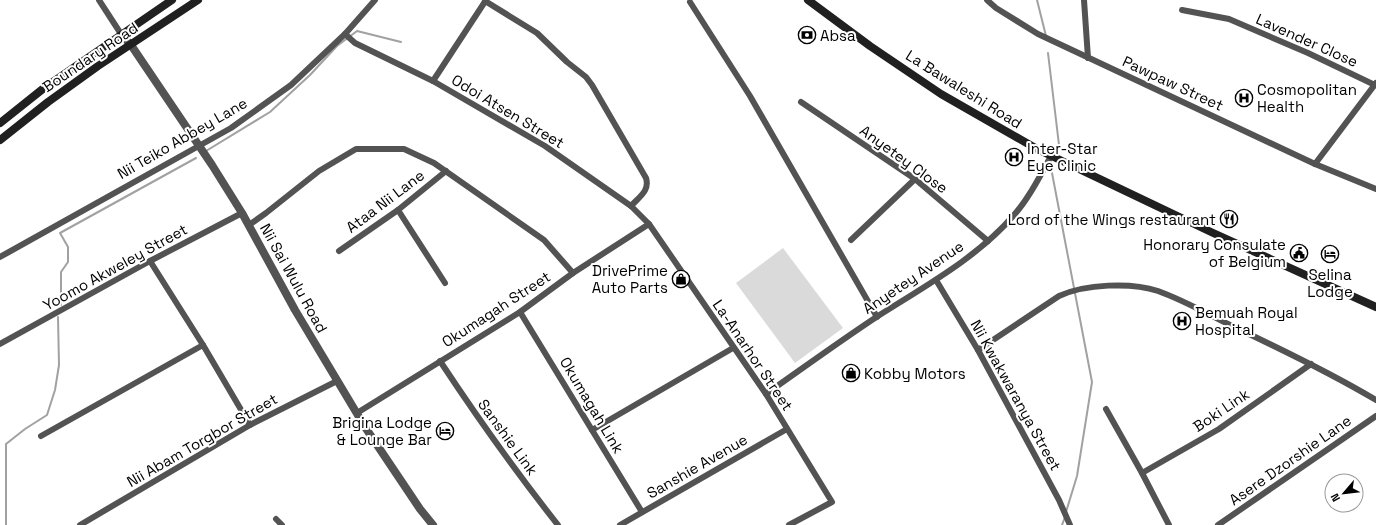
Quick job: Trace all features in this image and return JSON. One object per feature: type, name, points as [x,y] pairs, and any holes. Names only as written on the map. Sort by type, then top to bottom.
[{"type":"main road","name":"Boundary Road","points":[[0,123],[44,88],[172,0]]},
{"type":"main road","name":"Boundary Road","points":[[0,140],[48,102],[98,66],[198,0]]},
{"type":"main road","name":"La Bawaleshi Road","points":[[808,0],[870,46],[941,94],[1051,156],[1210,232],[1376,307]]},
{"type":"street","points":[[98,0],[121,34]]},
{"type":"street","name":"Nii Teiko Abbey Lane","points":[[0,257],[231,128],[291,84],[346,35],[375,0]]},
{"type":"street","name":"Pawpaw Street","points":[[987,0],[996,8],[1038,34],[1315,164],[1376,189]]},
{"type":"street","points":[[1084,0],[1088,58]]},
{"type":"street","points":[[433,81],[486,1],[537,33],[567,62],[586,77],[646,178],[648,184],[647,189],[631,206]]},
{"type":"street","points":[[690,2],[746,90],[878,317]]},
{"type":"street","name":"Lavender Close","points":[[1182,10],[1229,19],[1375,84]]},
{"type":"street","name":"Nii Sai Wulu Road","points":[[121,34],[131,45],[242,212],[294,310],[337,381],[380,450],[420,509],[433,525]]},
{"type":"street","name":"Odoi Atsen Street","points":[[346,35],[355,43],[433,81],[545,146],[631,206],[649,224]]},
{"type":"street","points":[[1315,164],[1375,84]]},
{"type":"street","name":"Anyetey Close","points":[[801,102],[915,179],[988,241]]},
{"type":"street","points":[[249,225],[319,171],[356,149],[404,149],[434,163],[544,240],[573,273]]},
{"type":"street","name":"Anyetey Avenue","points":[[766,394],[878,317],[936,280],[988,241],[1014,215],[1033,187],[1051,156]]},
{"type":"street","name":"Ataa Nii Lane","points":[[339,251],[398,210],[446,171]]},
{"type":"street","points":[[851,240],[915,179]]},
{"type":"street","points":[[398,210],[445,283]]},
{"type":"street","name":"Yoomo Akweley Street","points":[[0,344],[242,212]]},
{"type":"street","name":"Okumagah Street","points":[[357,413],[520,312],[573,273],[649,224]]},
{"type":"street","name":"La-Anarhor Street","points":[[649,224],[766,394],[832,502],[789,525]]},
{"type":"street","points":[[150,261],[203,345],[250,425]]},
{"type":"street","name":"Nii Kwakwaranya Street","points":[[936,280],[978,350],[1070,525]]},
{"type":"street","points":[[978,350],[1059,296],[1072,290],[1127,286],[1157,291],[1182,302],[1311,364],[1376,400]]},
{"type":"street","name":"Okumagah Link","points":[[520,312],[642,512]]},
{"type":"street","points":[[41,436],[203,345]]},
{"type":"street","points":[[592,430],[733,348]]},
{"type":"street","name":"Sanshie Link","points":[[440,361],[520,477],[558,525]]},
{"type":"street","name":"Boki Link","points":[[1142,474],[1218,429],[1311,364]]},
{"type":"street","name":"Nii Abam Torgbor Street","points":[[80,525],[250,425],[337,381]]},
{"type":"street","points":[[1106,410],[1169,525]]},
{"type":"street","name":"Asere Dzorshie Lane","points":[[1218,525],[1376,416]]},
{"type":"street","name":"Sanshie Avenue","points":[[620,525],[787,429]]},
{"type":"street","points":[[276,519],[282,525]]},
{"type":"shaded area","points":[[783,248],[843,328],[795,363],[736,283]]},
{"type":"waterway","points":[[1037,0],[1046,36]]},
{"type":"waterway","points":[[206,151],[270,112],[310,75],[337,46],[357,31],[401,42]]},
{"type":"waterway","points":[[1048,53],[1059,145]]},
{"type":"waterway","points":[[61,305],[61,272],[68,262],[68,247],[60,233],[196,158]]},
{"type":"waterway","points":[[1052,173],[1092,382],[1077,476],[1066,512]]},
{"type":"waterway","points":[[6,525],[6,444],[25,429],[47,415],[55,390],[59,365],[58,317]]},
{"type":"waterway","points":[[1062,525],[1065,517]]},
{"type":"place","name":"Absa","points":[[807,35]]},
{"type":"place","name":"Cosmopolitan Health","points":[[1244,98]]},
{"type":"place","name":"Inter-Star Eye Clinic","points":[[1014,157]]},
{"type":"place","name":"Lord of the Wings restaurant","points":[[1229,219]]},
{"type":"place","name":"Honorary Consulate of Belgium","points":[[1299,253]]},
{"type":"place","name":"Selina Lodge","points":[[1330,254]]},
{"type":"place","name":"DrivePrime Auto Parts","points":[[681,279]]},
{"type":"place","name":"Bemuah Royal Hospital","points":[[1182,321]]},
{"type":"place","name":"Kobby Motors","points":[[851,373]]},
{"type":"place","name":"Brigina Lodge & Lounge Bar","points":[[445,431]]}]
